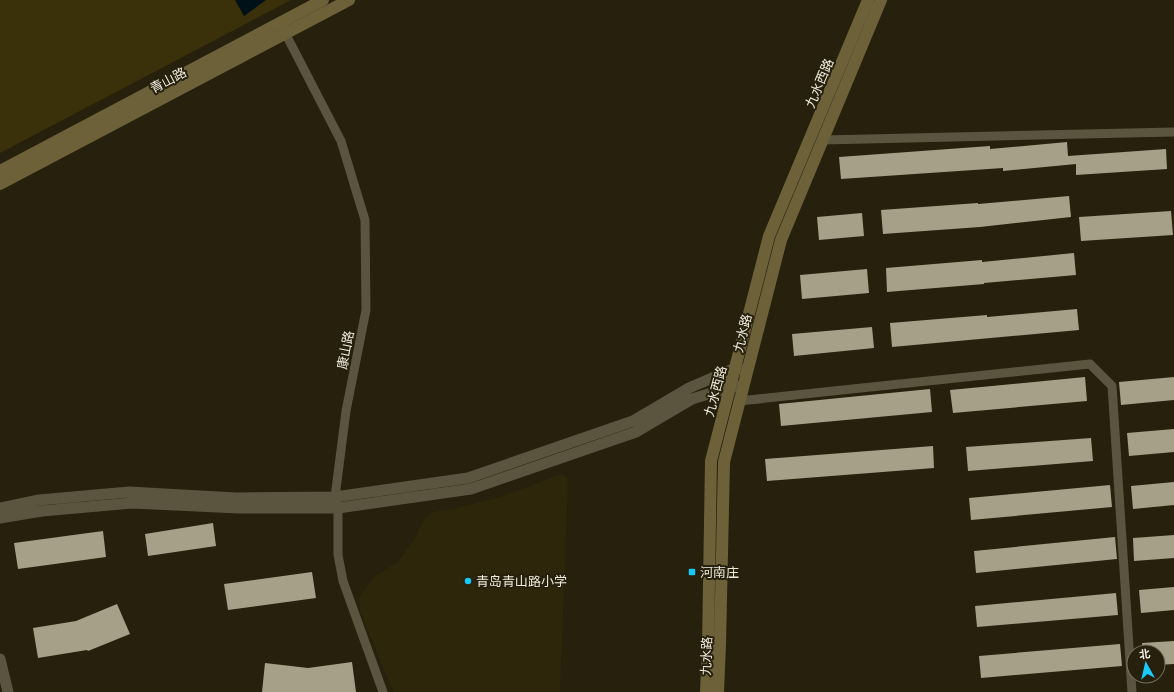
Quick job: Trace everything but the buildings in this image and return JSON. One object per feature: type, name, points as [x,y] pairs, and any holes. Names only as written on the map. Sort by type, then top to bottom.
[{"type":"main road","name":"青山路","points":[[0,171],[323,0]]},
{"type":"main road","name":"青山路","points":[[0,184],[349,0]]},
{"type":"main road","name":"九水西路","points":[[706,692],[711,461],[731,387],[741,369],[769,236],[868,0]]},
{"type":"main road","name":"九水路","points":[[718,692],[724,462],[743,386],[741,369],[781,240],[881,0]]},
{"type":"street","name":"康山路","points":[[280,23],[287,33],[341,141],[365,220],[366,310],[346,411],[337,502],[338,556],[343,581],[383,692]]},
{"type":"street","points":[[823,140],[1174,132]]},
{"type":"street","points":[[739,401],[1090,364],[1112,386],[1132,692]]},
{"type":"street","points":[[0,508],[39,500],[129,492],[337,502],[468,478],[633,421],[689,388],[741,369]]},
{"type":"street","points":[[0,518],[42,510],[132,503],[239,508],[337,502],[472,489],[636,432],[692,399],[731,387],[743,386]]},
{"type":"street","points":[[0,659],[8,692]]},
{"type":"shaded area","points":[[0,0],[291,0],[0,153]]},
{"type":"shaded area","points":[[235,0],[266,0],[244,16]]},
{"type":"shaded area","name":"青岛青山路小学","points":[[562,474],[567,477],[568,486],[560,692],[393,692],[360,611],[359,598],[367,586],[375,576],[398,562],[415,538],[423,521],[432,512],[497,498]]},
{"type":"place","name":"河南庄","points":[[692,572]]},
{"type":"place","name":"青岛青山路小学","points":[[468,581]]}]
